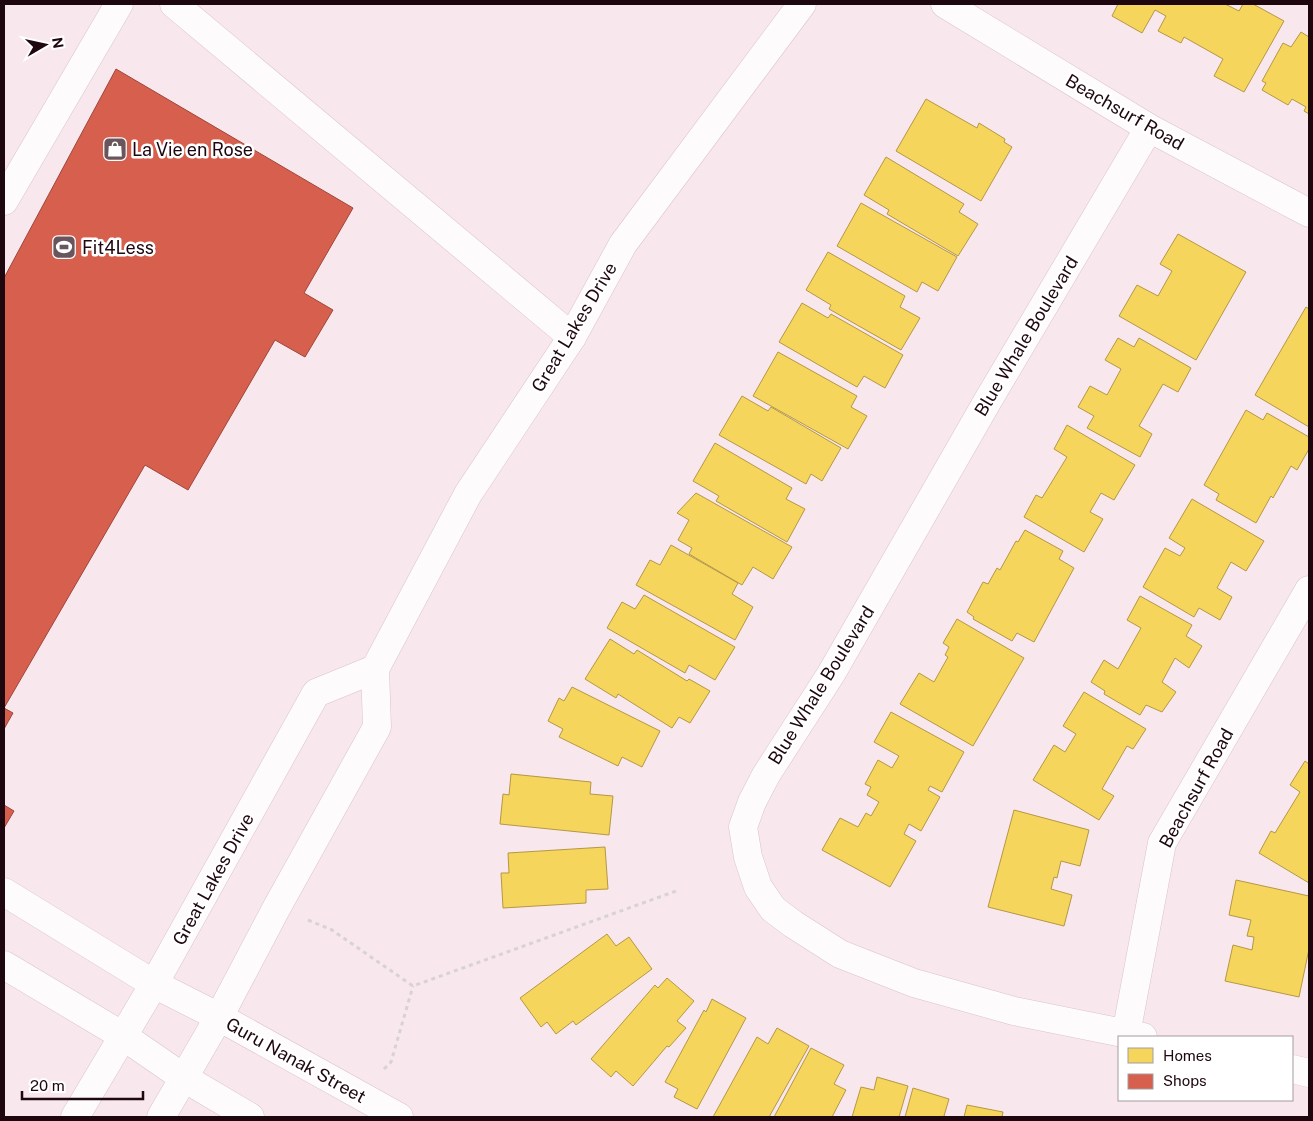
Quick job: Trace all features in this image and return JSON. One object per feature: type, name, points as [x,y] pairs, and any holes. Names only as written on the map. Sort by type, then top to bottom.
[{"type":"street","points":[[4,201],[119,4]]},
{"type":"street","points":[[174,4],[572,337]]},
{"type":"street","name":"Great Lakes Drive","points":[[161,1117],[219,1017],[277,906],[377,726],[375,669],[468,494],[572,337],[623,244],[802,4]]},
{"type":"street","name":"Beachsurf Road","points":[[945,4],[1149,128],[1309,213]]},
{"type":"street","name":"Blue Whale Boulevard","points":[[1135,1035],[1014,1011],[914,984],[840,954],[773,909],[758,886],[748,857],[743,827],[752,802],[766,775],[831,674],[987,402],[1149,128]]},
{"type":"street","name":"Beachsurf Road","points":[[1135,1035],[1162,843],[1309,590]]},
{"type":"street","name":"Great Lakes Drive","points":[[75,1117],[154,984],[316,693],[375,669]]},
{"type":"street","name":"Guru Nanak Street","points":[[4,892],[154,984],[219,1017],[399,1117]]},
{"type":"street","points":[[4,965],[123,1036],[184,1078],[250,1117]]},
{"type":"street","points":[[1293,1069],[1309,1073]]},
{"type":"path","points":[[413,986],[676,891]]},
{"type":"path","points":[[277,906],[332,930],[413,986]]},
{"type":"path","points":[[357,1095],[391,1062],[413,986]]},
{"type":"building: Homes","points":[[1118,4],[1225,4],[1239,11],[1243,4],[1253,4],[1284,21],[1244,92],[1214,76],[1223,59],[1184,37],[1181,43],[1158,31],[1166,16],[1155,10],[1142,33],[1112,16]]},
{"type":"building: Homes","points":[[1301,32],[1309,37],[1309,114],[1304,111],[1306,107],[1292,99],[1288,105],[1262,90],[1266,83],[1262,81],[1283,43],[1291,47]]},
{"type":"building: Homes","points":[[926,99],[977,128],[979,123],[1005,139],[1004,142],[1012,147],[981,201],[896,151]]},
{"type":"building: Homes","points":[[886,157],[964,204],[959,212],[978,224],[958,256],[887,214],[889,210],[864,195]]},
{"type":"building: Homes","points":[[861,203],[957,257],[938,291],[922,282],[917,292],[837,246]]},
{"type":"building: Homes","points":[[1178,234],[1246,272],[1196,360],[1119,316],[1137,285],[1158,296],[1172,271],[1160,264]]},
{"type":"building: Homes","points":[[828,252],[905,296],[900,307],[920,318],[901,350],[829,309],[831,305],[806,290]]},
{"type":"building: Homes","points":[[802,303],[828,318],[831,314],[903,355],[885,388],[864,376],[857,387],[779,342]]},
{"type":"building: Homes","points":[[1306,307],[1309,309],[1309,427],[1255,395]]},
{"type":"building: Homes","points":[[1118,338],[1134,347],[1139,338],[1191,368],[1178,392],[1163,384],[1139,426],[1152,434],[1140,457],[1087,428],[1094,416],[1078,407],[1090,386],[1107,395],[1121,369],[1105,360]]},
{"type":"building: Homes","points":[[778,352],[857,396],[851,407],[867,416],[848,449],[753,396]]},
{"type":"building: Homes","points":[[742,396],[768,411],[771,407],[841,448],[822,481],[811,474],[806,484],[719,435]]},
{"type":"building: Homes","points":[[1246,410],[1263,420],[1267,413],[1309,437],[1309,449],[1297,470],[1291,466],[1256,523],[1216,500],[1219,494],[1204,485]]},
{"type":"building: Homes","points":[[1067,425],[1135,465],[1114,500],[1101,493],[1090,512],[1103,519],[1084,552],[1024,517],[1036,495],[1042,498],[1067,457],[1054,449]]},
{"type":"building: Homes","points":[[715,443],[792,488],[786,499],[805,509],[787,542],[716,501],[719,496],[693,481]]},
{"type":"building: Homes","points":[[696,493],[792,547],[773,579],[753,567],[742,585],[689,554],[692,548],[678,540],[689,520],[677,513]]},
{"type":"building: Homes","points":[[1192,499],[1264,541],[1246,571],[1231,562],[1217,588],[1232,597],[1220,620],[1199,608],[1194,617],[1143,587],[1165,548],[1180,556],[1185,548],[1169,538]]},
{"type":"building: Homes","points":[[1025,530],[1063,551],[1059,559],[1074,568],[1034,642],[1017,633],[1012,641],[973,619],[974,617],[967,612],[983,582],[988,584],[997,568],[1000,570],[1016,541],[1018,542]]},
{"type":"building: Homes","points":[[671,545],[738,583],[732,594],[753,607],[735,640],[636,585],[650,560],[660,565]]},
{"type":"building: Homes","points":[[644,595],[735,647],[715,680],[689,665],[685,673],[607,628],[622,602],[635,609]]},
{"type":"building: Homes","points":[[1140,596],[1192,625],[1186,636],[1202,646],[1189,668],[1175,658],[1162,682],[1176,692],[1162,712],[1146,705],[1140,715],[1104,694],[1105,691],[1091,682],[1104,660],[1118,669],[1141,628],[1127,620]]},
{"type":"building: Homes","points":[[957,619],[1024,658],[973,746],[900,704],[919,673],[934,682],[948,657],[945,655],[949,647],[943,643]]},
{"type":"building: Homes","points":[[610,639],[634,654],[637,650],[687,681],[689,679],[710,691],[690,723],[679,717],[672,728],[618,694],[616,698],[585,679]]},
{"type":"building: Homes","points":[[572,687],[660,731],[642,767],[622,757],[618,766],[559,737],[563,729],[548,721],[559,698],[564,701]]},
{"type":"building: Homes","points":[[1084,692],[1146,729],[1133,749],[1127,746],[1102,789],[1114,796],[1099,820],[1033,780],[1054,745],[1065,752],[1076,734],[1063,726]]},
{"type":"building: Homes","points":[[891,712],[964,752],[942,792],[930,786],[928,790],[940,797],[921,831],[909,824],[904,834],[916,841],[890,887],[822,850],[840,818],[858,827],[866,813],[871,816],[879,802],[867,795],[871,787],[865,784],[878,760],[892,768],[899,756],[874,742]]},
{"type":"building: Homes","points":[[1305,761],[1309,764],[1309,883],[1259,853],[1271,831],[1275,833],[1300,792],[1290,785]]},
{"type":"building: Homes","points":[[511,774],[591,782],[590,794],[613,796],[609,835],[500,824],[503,794],[509,795]]},
{"type":"building: Homes","points":[[1014,810],[1089,830],[1080,866],[1061,861],[1057,878],[1054,877],[1051,889],[1072,895],[1064,926],[988,907]]},
{"type":"building: Homes","points":[[605,847],[608,889],[586,890],[586,903],[503,908],[501,873],[509,873],[508,853]]},
{"type":"building: Homes","points":[[1236,880],[1309,896],[1309,949],[1299,997],[1225,981],[1233,945],[1252,950],[1254,937],[1247,936],[1251,920],[1229,915]]},
{"type":"building: Homes","points":[[607,934],[616,946],[629,937],[652,969],[576,1025],[573,1021],[556,1034],[547,1022],[541,1027],[520,998]]},
{"type":"building: Homes","points":[[667,978],[694,1001],[677,1021],[686,1028],[669,1047],[667,1046],[633,1086],[616,1071],[611,1077],[591,1059],[655,985],[658,988]]},
{"type":"building: Homes","points":[[712,999],[746,1018],[697,1109],[674,1097],[678,1089],[665,1082],[704,1010],[706,1012]]},
{"type":"building: Homes","points":[[777,1028],[809,1046],[769,1117],[713,1117],[757,1037],[768,1044]]},
{"type":"building: Homes","points":[[811,1048],[844,1065],[834,1084],[846,1090],[832,1117],[774,1117]]},
{"type":"building: Homes","points":[[877,1077],[908,1086],[899,1117],[852,1117],[861,1087],[874,1090]]},
{"type":"building: Homes","points":[[913,1088],[949,1099],[944,1116],[948,1117],[905,1117]]},
{"type":"building: Homes","points":[[967,1105],[1003,1112],[1002,1117],[964,1117]]},
{"type":"building: Shops","points":[[116,69],[353,208],[304,293],[333,310],[305,357],[275,340],[188,490],[145,465],[4,708],[4,278]]},
{"type":"building: Shops","points":[[4,708],[13,713],[4,729]]},
{"type":"building: Shops","points":[[4,805],[14,811],[4,828]]},
{"type":"place","name":"La Vie en Rose","points":[[115,149]]},
{"type":"place","name":"Fit4Less","points":[[64,247]]}]
